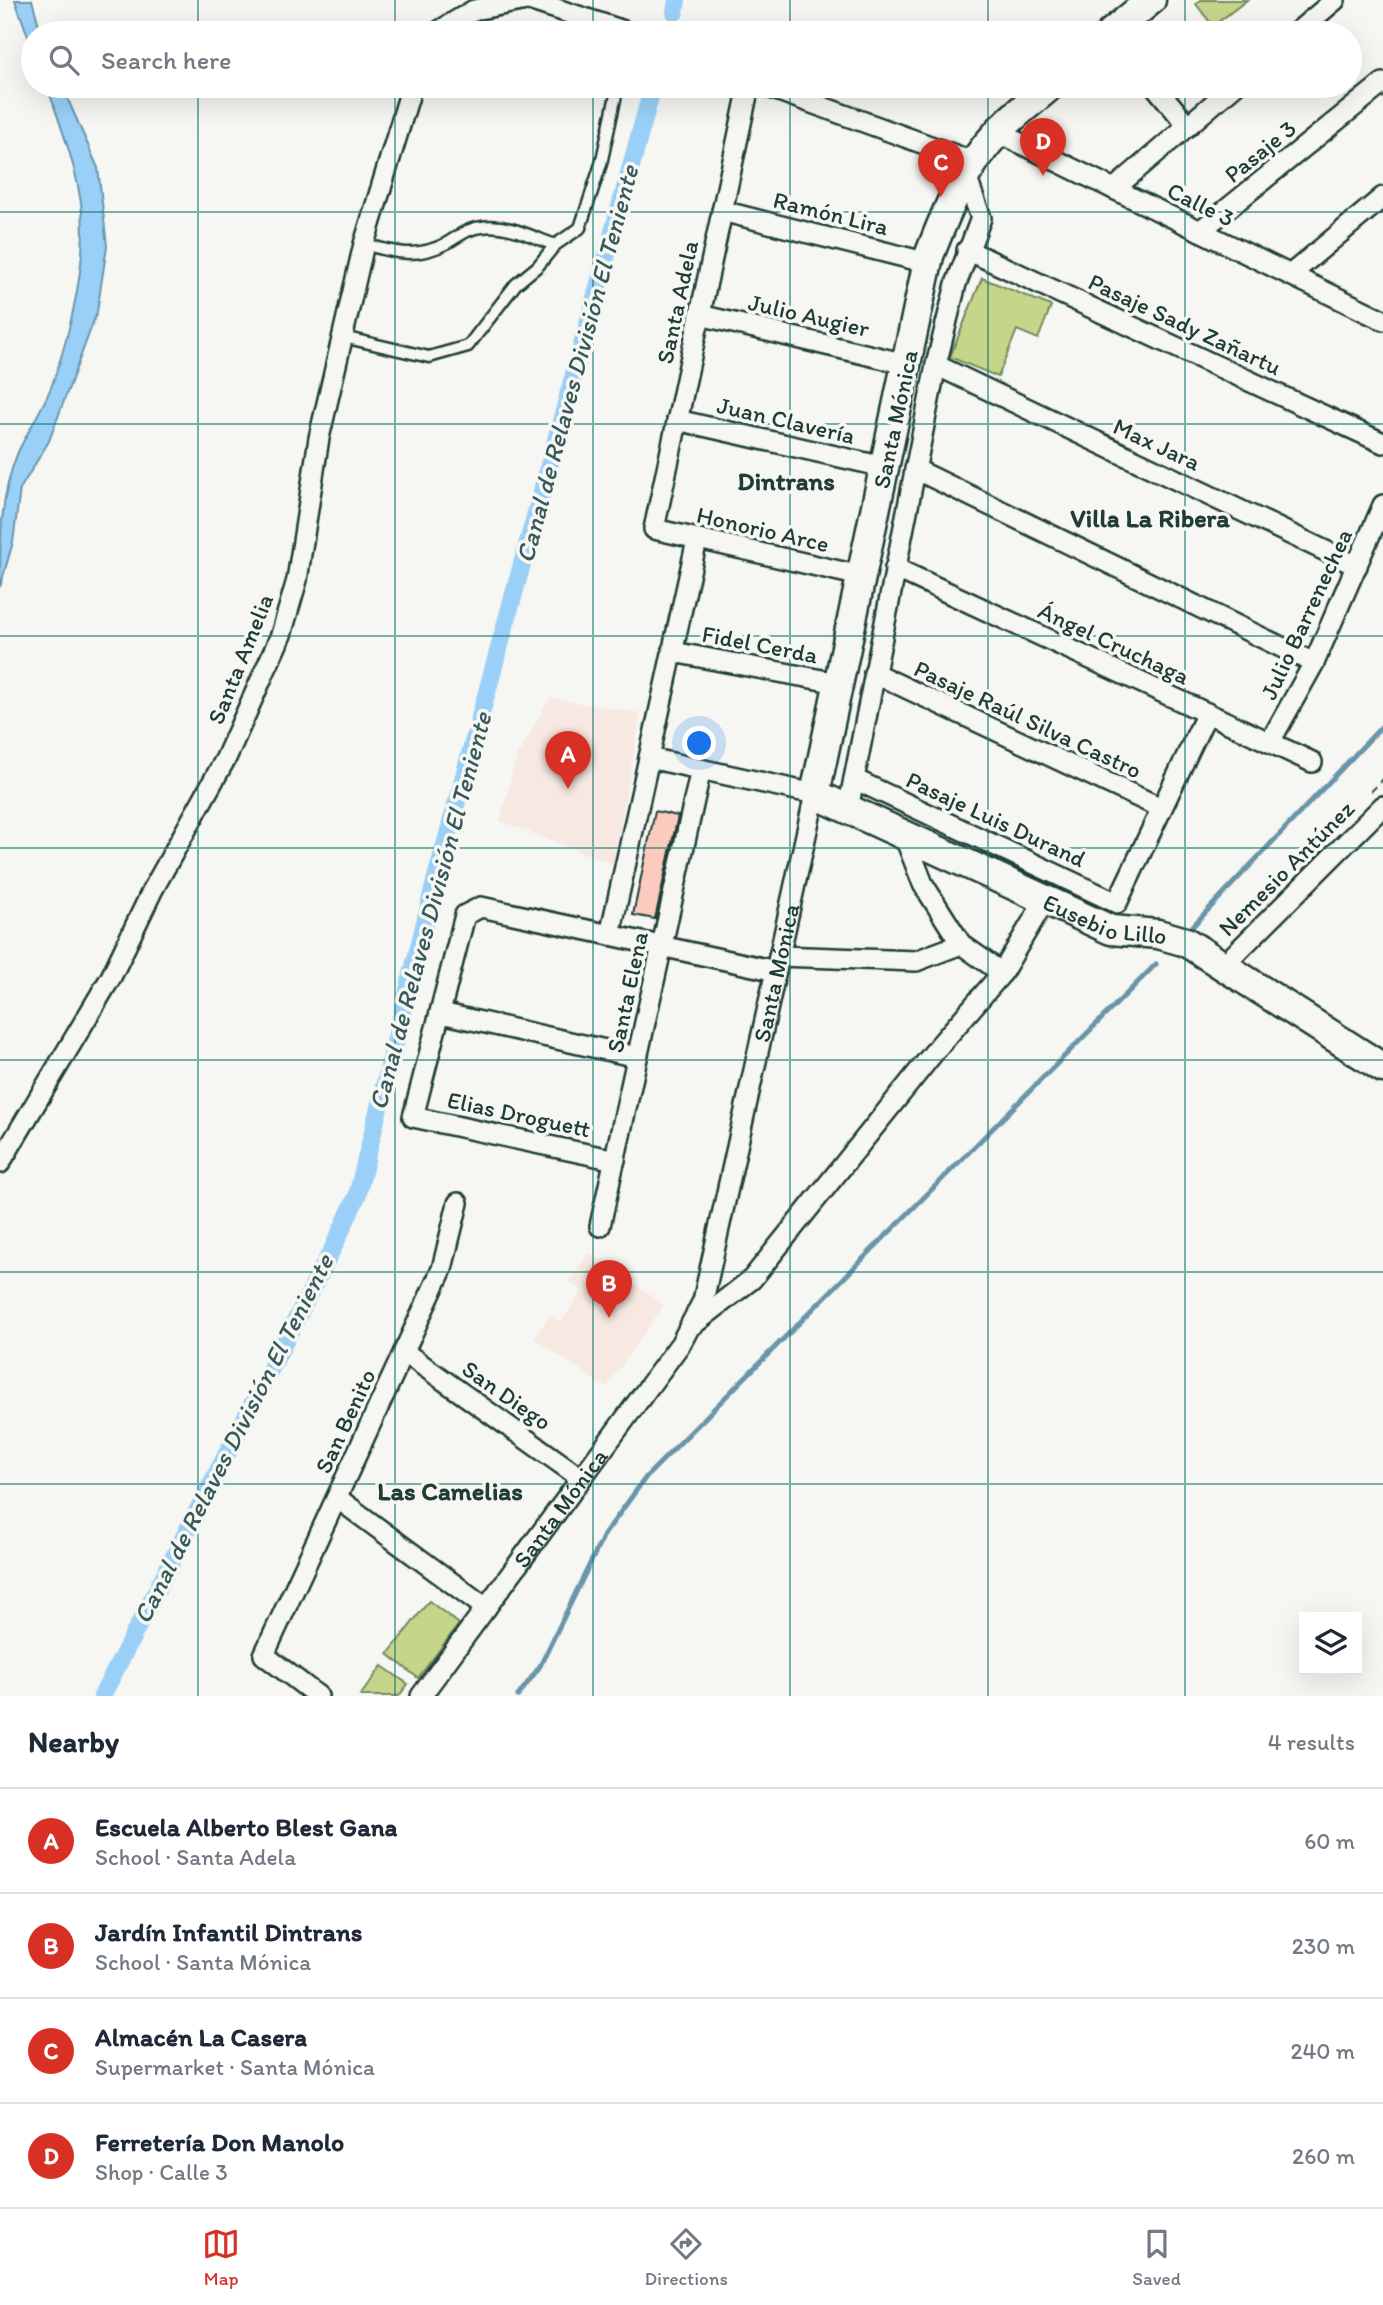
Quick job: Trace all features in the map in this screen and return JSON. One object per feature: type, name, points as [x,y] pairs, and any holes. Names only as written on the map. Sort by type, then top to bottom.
[{"type":"street","points":[[456,21],[474,10],[528,0],[593,21]]},
{"type":"street","points":[[1126,21],[1151,0]]},
{"type":"street","points":[[1310,21],[1335,0]]},
{"type":"street","name":"Pasaje 3","points":[[1200,231],[1383,83]]},
{"type":"street","name":"Santa Amelia","points":[[0,1163],[111,977],[152,891],[226,758],[281,635],[297,580],[319,438],[364,244],[408,98]]},
{"type":"street","name":"Santa Adela","points":[[654,529],[746,98]]},
{"type":"street","points":[[795,98],[970,169],[997,132],[1036,98]]},
{"type":"street","points":[[1165,98],[1188,125]]},
{"type":"street","points":[[1114,189],[1220,98]]},
{"type":"street","name":"Calle 3","points":[[997,132],[1290,275],[1379,312]]},
{"type":"street","name":"Santa Mónica","points":[[848,809],[936,365],[967,250],[981,218],[970,169]]},
{"type":"street","name":"Santa Mónica","points":[[421,1696],[582,1478],[688,1329],[703,1301],[928,263],[951,199],[970,169]]},
{"type":"street","points":[[1290,275],[1383,197]]},
{"type":"street","name":"Ramón Lira","points":[[722,211],[928,263]]},
{"type":"street","name":"Pasaje Sady Zañartu","points":[[967,250],[1383,443]]},
{"type":"street","name":"Julio Augier","points":[[700,315],[906,364]]},
{"type":"street","name":"Max Jara","points":[[936,365],[1357,566]]},
{"type":"street","name":"Juan Clavería","points":[[677,420],[884,467]]},
{"type":"street","points":[[915,469],[1314,663]]},
{"type":"street","name":"Julio Barrenechea","points":[[1270,742],[1314,663],[1383,505]]},
{"type":"street","name":"Honorio Arce","points":[[654,529],[861,576]]},
{"type":"street","points":[[610,935],[697,540]]},
{"type":"street","name":"Ángel Cruchaga","points":[[895,568],[1312,762]]},
{"type":"street","name":"Fidel Cerda","points":[[673,652],[838,683]]},
{"type":"street","name":"Pasaje Raúl Silva Castro","points":[[874,673],[1161,808]]},
{"type":"street","points":[[1161,808],[1207,713]]},
{"type":"street","points":[[649,758],[815,794]]},
{"type":"street","name":"Santa Elena","points":[[600,1226],[701,769]]},
{"type":"street","name":"Pasaje Luis Durand","points":[[854,779],[1117,903],[1161,808]]},
{"type":"street","name":"Eusebio Lillo","points":[[815,794],[1111,929],[1173,937],[1223,965],[1383,1068]]},
{"type":"street","name":"Nemesio Antúnez","points":[[1223,965],[1383,806]]},
{"type":"street","points":[[904,835],[923,884],[961,944],[1002,973]]},
{"type":"street","points":[[688,1329],[752,1279],[939,1046],[1002,973],[1045,900]]},
{"type":"street","points":[[638,1057],[441,1013],[466,915],[481,907],[662,946],[778,963],[916,961],[961,944]]},
{"type":"street","name":"Elias Droguett","points":[[441,1013],[413,1117],[615,1160]]},
{"type":"street","name":"San Benito","points":[[318,1696],[264,1655],[442,1269],[458,1203]]},
{"type":"street","name":"San Diego","points":[[404,1352],[582,1478]]},
{"type":"street","points":[[337,1498],[486,1608]]},
{"type":"lane","points":[[343,337],[429,356],[459,351],[468,346],[516,284],[538,266],[555,245],[580,228],[601,164],[615,98]]},
{"type":"lane","points":[[364,244],[402,255],[423,253],[469,229],[484,226],[510,229],[555,245]]},
{"type":"shaded area","points":[[550,698],[641,713],[613,864],[500,821],[517,756]]},
{"type":"shaded area","points":[[589,1252],[664,1305],[606,1388],[534,1338],[550,1315],[561,1322],[582,1291],[569,1281]]},
{"type":"green space","points":[[1201,0],[1247,0],[1220,21],[1209,21],[1196,4]]},
{"type":"green space","points":[[982,278],[1051,306],[1038,339],[1017,330],[998,377],[950,357]]},
{"type":"green space","points":[[429,1601],[459,1624],[418,1678],[388,1654]]},
{"type":"green space","points":[[382,1666],[408,1684],[399,1696],[360,1696]]},
{"type":"water","points":[[15,0],[32,0],[38,21],[23,21]]},
{"type":"water","points":[[51,98],[67,98],[98,168],[107,246],[97,312],[49,441],[20,489],[13,542],[0,587],[4,501],[12,468],[59,365],[80,271],[83,224],[81,203],[67,143]]},
{"type":"building","points":[[655,811],[678,816],[655,919],[633,915]]},
{"type":"waterway","name":"Canal de Relaves División El Teniente","points":[[675,12],[677,0]]},
{"type":"waterway","name":"Canal de Relaves División El Teniente","points":[[102,1696],[333,1248],[357,1196],[436,878],[650,98]]},
{"type":"waterway","points":[[1190,929],[1383,725]]},
{"type":"waterway","points":[[518,1696],[540,1666],[604,1535],[646,1477],[1156,964]]},
{"type":"place","name":"Ferretería Don Manolo","points":[[1043,176]]},
{"type":"place","name":"Almacén La Casera","points":[[941,197]]},
{"type":"place","name":"Escuela Alberto Blest Gana","points":[[568,789]]},
{"type":"place","name":"Jardín Infantil Dintrans","points":[[609,1318]]},
{"type":"district","name":"Dintrans","points":[[786,481]]},
{"type":"district","name":"Villa La Ribera","points":[[1150,518]]},
{"type":"district","name":"Las Camelias","points":[[450,1491]]}]
